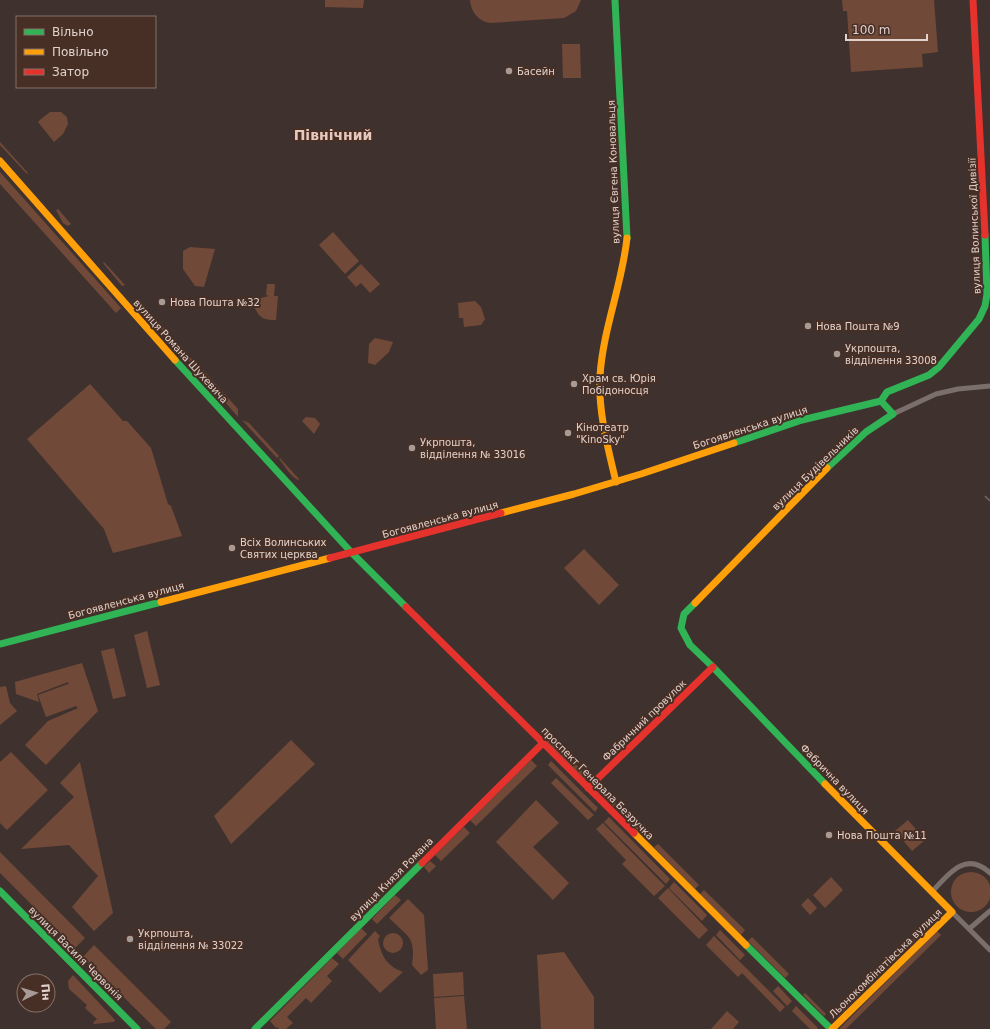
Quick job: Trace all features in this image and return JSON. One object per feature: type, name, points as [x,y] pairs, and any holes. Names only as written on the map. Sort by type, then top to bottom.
[{"type":"street","name":"вулиця Євгена Коновальця","points":[[615,0],[627,237],[624,266],[609,322],[603,352],[600,386],[608,449],[616,482]]},
{"type":"street","name":"вулиця Волинської Дивізії","points":[[881,401],[887,392],[929,375],[939,367],[979,319],[985,306],[987,294],[984,202],[973,0]]},
{"type":"street","name":"вулиця Романа Шухевича","points":[[0,161],[189,376],[351,552]]},
{"type":"street","name":"вулиця Будівельників","points":[[684,614],[826,469],[866,432],[893,414],[936,394],[958,389],[990,386]]},
{"type":"street","name":"Богоявленська вулиця","points":[[0,644],[616,482],[802,420],[881,401]]},
{"type":"street","points":[[881,401],[893,414]]},
{"type":"street","name":"проспект Генерала Безручка","points":[[351,552],[832,1029]]},
{"type":"street","name":"Фабрична вулиця","points":[[684,614],[681,628],[690,645],[990,950]]},
{"type":"street","name":"Фабричний провулок","points":[[588,788],[713,667]]},
{"type":"street","name":"вулиця Князя Романа","points":[[254,1029],[543,743]]},
{"type":"street","points":[[932,892],[951,871],[959,866],[973,864],[983,867],[990,873]]},
{"type":"street","name":"вулиця Василя Червонія","points":[[0,891],[137,1029]]},
{"type":"street","points":[[969,929],[990,911]]},
{"type":"street","name":"Льонокомбінатівська вулиця","points":[[832,1029],[952,912]]},
{"type":"shaded area","points":[[325,0],[364,0],[363,8],[325,7]]},
{"type":"shaded area","points":[[470,0],[581,0],[576,11],[564,18],[490,23],[482,20],[476,15]]},
{"type":"shaded area","points":[[842,0],[934,0],[938,52],[922,54],[923,67],[851,72],[847,11],[843,11]]},
{"type":"shaded area","points":[[562,44],[580,44],[581,78],[563,78]]},
{"type":"shaded area","points":[[50,112],[61,112],[67,117],[68,124],[63,134],[54,142],[38,122]]},
{"type":"shaded area","points":[[0,142],[28,173],[27,174],[0,145]]},
{"type":"shaded area","points":[[0,172],[121,308],[116,313],[0,184]]},
{"type":"shaded area","points":[[58,209],[71,224],[68,226],[63,223],[56,210]]},
{"type":"shaded area","points":[[333,232],[359,261],[345,274],[319,245]]},
{"type":"shaded area","points":[[190,247],[215,249],[204,287],[195,286],[183,269],[183,251]]},
{"type":"shaded area","points":[[104,262],[125,285],[122,286],[103,263]]},
{"type":"shaded area","points":[[361,264],[380,284],[370,293],[361,283],[356,287],[347,277]]},
{"type":"shaded area","points":[[267,284],[275,284],[274,296],[278,296],[276,320],[262,318],[254,307],[257,299],[269,296],[266,295]]},
{"type":"shaded area","points":[[140,301],[197,365],[194,367],[137,302]]},
{"type":"shaded area","points":[[475,301],[481,307],[485,319],[481,325],[464,327],[463,318],[459,318],[458,303]]},
{"type":"shaded area","points":[[375,338],[393,342],[389,352],[375,365],[368,363],[369,344]]},
{"type":"shaded area","points":[[203,370],[238,409],[238,417],[200,373]]},
{"type":"shaded area","points":[[90,384],[123,421],[127,421],[151,448],[168,504],[171,506],[182,536],[113,553],[104,529],[27,439]]},
{"type":"shaded area","points":[[306,417],[315,418],[320,424],[314,434],[302,421]]},
{"type":"shaded area","points":[[242,420],[249,423],[279,456],[277,458]]},
{"type":"shaded area","points":[[280,458],[299,479],[298,480],[290,473],[279,459]]},
{"type":"shaded area","points":[[584,549],[619,585],[599,605],[564,568]]},
{"type":"shaded area","points":[[147,631],[160,685],[147,688],[134,635]]},
{"type":"shaded area","points":[[114,648],[126,696],[113,699],[101,651]]},
{"type":"shaded area","points":[[82,663],[98,711],[46,765],[25,745],[48,721],[78,708],[76,706],[46,717],[38,695],[68,684],[69,686],[68,682],[37,694],[39,702],[16,694],[15,682]]},
{"type":"shaded area","points":[[6,686],[10,703],[17,711],[0,725],[0,687]]},
{"type":"shaded area","points":[[549,739],[589,777],[585,780],[546,742]]},
{"type":"shaded area","points":[[291,740],[315,764],[231,844],[214,816]]},
{"type":"shaded area","points":[[11,752],[48,790],[7,830],[0,823],[0,762]]},
{"type":"shaded area","points":[[531,760],[537,766],[476,826],[470,820]]},
{"type":"shaded area","points":[[551,761],[598,808],[595,812],[548,765]]},
{"type":"shaded area","points":[[80,762],[113,913],[94,931],[72,907],[98,876],[69,845],[21,849],[74,797],[60,783]]},
{"type":"shaded area","points":[[556,778],[594,815],[588,820],[551,783]]},
{"type":"shaded area","points":[[601,789],[617,804],[614,807],[598,792]]},
{"type":"shaded area","points":[[536,800],[559,823],[533,847],[569,883],[553,900],[496,842]]},
{"type":"shaded area","points":[[620,806],[651,837],[647,840],[617,809]]},
{"type":"shaded area","points":[[609,817],[670,879],[666,884],[604,822]]},
{"type":"shaded area","points":[[908,820],[925,840],[912,851],[895,831]]},
{"type":"shaded area","points":[[603,823],[665,886],[654,896],[622,864],[626,860],[596,829]]},
{"type":"shaded area","points":[[464,827],[470,833],[441,861],[435,855]]},
{"type":"shaded area","points":[[658,844],[699,885],[695,889],[654,847]]},
{"type":"shaded area","points":[[0,852],[85,938],[75,948],[0,873]]},
{"type":"shaded area","points":[[430,861],[436,866],[429,873],[424,867]]},
{"type":"shaded area","points":[[967,872],[975,872],[982,875],[988,881],[991,892],[988,903],[982,909],[975,912],[967,912],[960,909],[954,903],[951,896],[951,888],[954,881],[960,875]]},
{"type":"shaded area","points":[[831,877],[843,890],[825,908],[813,895]]},
{"type":"shaded area","points":[[674,882],[707,915],[702,921],[669,888]]},
{"type":"shaded area","points":[[668,888],[708,930],[699,939],[658,898]]},
{"type":"shaded area","points":[[704,890],[745,930],[741,935],[700,894]]},
{"type":"shaded area","points":[[395,895],[401,900],[377,924],[372,919]]},
{"type":"shaded area","points":[[808,898],[817,908],[810,915],[801,905]]},
{"type":"shaded area","points":[[408,899],[424,915],[428,970],[421,975],[412,965],[413,948],[409,938],[389,918]]},
{"type":"shaded area","points":[[361,928],[367,934],[343,959],[337,953]]},
{"type":"shaded area","points":[[924,928],[926,929],[838,1017],[836,1015]]},
{"type":"shaded area","points":[[720,930],[745,955],[740,960],[716,935]]},
{"type":"shaded area","points":[[375,931],[380,936],[378,939],[379,945],[386,960],[397,970],[403,972],[380,993],[348,960]]},
{"type":"shaded area","points":[[937,931],[941,935],[846,1029],[839,1029]]},
{"type":"shaded area","points":[[393,933],[400,936],[403,943],[400,950],[393,953],[386,950],[383,943],[386,936]]},
{"type":"shaded area","points":[[714,936],[785,1007],[780,1012],[742,973],[738,977],[706,945]]},
{"type":"shaded area","points":[[752,937],[789,974],[785,978],[748,941]]},
{"type":"shaded area","points":[[94,945],[171,1022],[164,1029],[156,1029],[83,957]]},
{"type":"shaded area","points":[[564,952],[594,997],[594,1029],[541,1029],[537,955]]},
{"type":"shaded area","points":[[332,958],[339,964],[327,976],[332,981],[311,1003],[306,998],[287,1017],[293,1023],[286,1029],[279,1029],[277,1027],[276,1028],[270,1021]]},
{"type":"shaded area","points":[[463,972],[464,995],[434,997],[433,974]]},
{"type":"shaded area","points":[[73,975],[115,1020],[114,1022],[93,1023],[97,1019],[85,1008],[87,1005],[69,989],[68,981]]},
{"type":"shaded area","points":[[778,986],[792,1001],[787,1006],[773,991]]},
{"type":"shaded area","points":[[805,993],[826,1014],[824,1016],[803,995]]},
{"type":"shaded area","points":[[464,996],[467,1029],[436,1029],[434,998]]},
{"type":"shaded area","points":[[796,1006],[818,1028],[817,1029],[810,1029],[792,1011]]},
{"type":"shaded area","points":[[727,1011],[739,1022],[733,1029],[711,1029]]},
{"type":"railway","points":[[985,496],[990,501]]},
{"type":"traffic: fast","points":[[615,0],[627,238]]},
{"type":"traffic: fast","points":[[881,401],[887,392],[929,375],[939,367],[979,319],[985,306],[987,294],[985,235]]},
{"type":"traffic: fast","points":[[175,360],[351,552],[406,607]]},
{"type":"traffic: fast","points":[[734,443],[802,420],[881,401]]},
{"type":"traffic: fast","points":[[827,468],[866,432],[893,414],[881,401]]},
{"type":"traffic: fast","points":[[0,644],[161,602]]},
{"type":"traffic: fast","points":[[695,603],[684,614],[681,628],[690,645],[825,784]]},
{"type":"traffic: fast","points":[[255,1029],[422,863]]},
{"type":"traffic: fast","points":[[0,891],[137,1029]]},
{"type":"traffic: fast","points":[[746,945],[831,1029]]},
{"type":"traffic: slow","points":[[0,161],[175,360]]},
{"type":"traffic: slow","points":[[616,482],[602,416],[600,376],[605,341],[625,255],[627,238]]},
{"type":"traffic: slow","points":[[501,513],[574,494],[641,474],[734,443]]},
{"type":"traffic: slow","points":[[695,603],[827,468]]},
{"type":"traffic: slow","points":[[161,602],[330,558]]},
{"type":"traffic: slow","points":[[825,784],[952,912],[832,1029]]},
{"type":"traffic: slow","points":[[634,833],[746,945]]},
{"type":"traffic: jam","points":[[973,0],[985,235]]},
{"type":"traffic: jam","points":[[330,558],[501,513]]},
{"type":"traffic: jam","points":[[406,607],[634,833]]},
{"type":"traffic: jam","points":[[588,788],[713,667]]},
{"type":"traffic: jam","points":[[422,863],[543,743]]},
{"type":"place","name":"Басейн","points":[[509,71]]},
{"type":"place","name":"Нова Пошта №32","points":[[162,302]]},
{"type":"place","name":"Нова Пошта №9","points":[[808,326]]},
{"type":"place","name":"Укрпошта, відділення 33008","points":[[837,354]]},
{"type":"place","name":"Храм св. Юрія Побідоносця","points":[[574,384]]},
{"type":"place","name":"Кінотеатр \"KinoSky\"","points":[[568,433]]},
{"type":"place","name":"Укрпошта, відділення № 33016","points":[[412,448]]},
{"type":"place","name":"Всіх Волинських Святих церква","points":[[232,548]]},
{"type":"place","name":"Нова Пошта №11","points":[[829,835]]},
{"type":"place","name":"Укрпошта, відділення № 33022","points":[[130,939]]},
{"type":"district","name":"Північний","points":[[333,135]]}]
